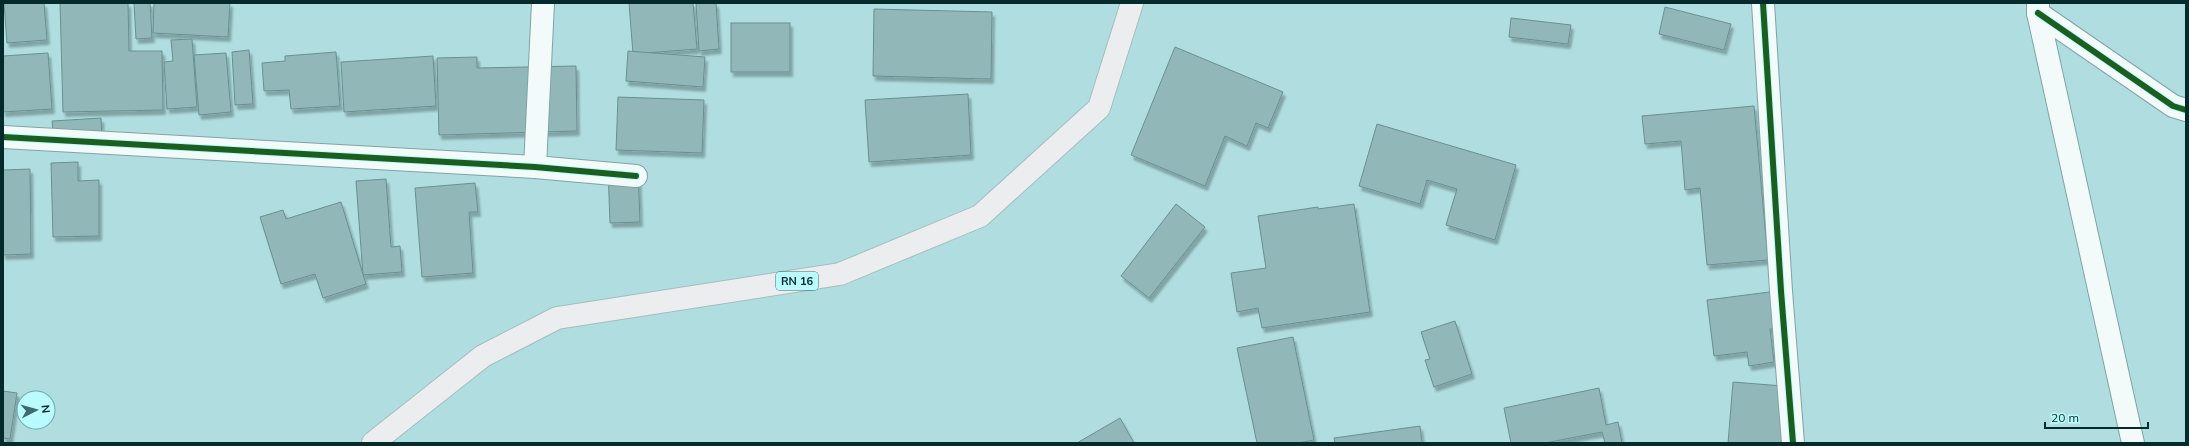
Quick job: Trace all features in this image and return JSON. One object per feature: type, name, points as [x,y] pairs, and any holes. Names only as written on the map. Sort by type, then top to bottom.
[{"type":"main road","name":"RN 16","points":[[373,443],[483,356],[557,318],[840,274],[980,216],[1099,108],[1132,3]]},
{"type":"street","points":[[535,167],[544,3]]},
{"type":"street","points":[[1763,3],[1781,291],[1793,443]]},
{"type":"street","points":[[2038,8],[2172,106],[2186,110]]},
{"type":"street","points":[[2038,8],[2133,443]]},
{"type":"street","points":[[3,137],[535,167],[636,176]]},
{"type":"building","points":[[4,3],[44,3],[47,40],[7,43]]},
{"type":"building","points":[[60,3],[128,3],[129,51],[162,51],[163,110],[63,112]]},
{"type":"building","points":[[134,3],[150,3],[152,38],[136,39]]},
{"type":"building","points":[[154,3],[230,3],[228,37],[153,33]]},
{"type":"building","points":[[629,3],[693,3],[697,49],[633,54]]},
{"type":"building","points":[[696,3],[716,3],[719,49],[699,51]]},
{"type":"building","points":[[1665,7],[1731,24],[1724,50],[1659,34]]},
{"type":"building","points":[[874,9],[992,12],[991,79],[873,76]]},
{"type":"building","points":[[1511,18],[1571,25],[1568,44],[1509,37]]},
{"type":"building","points":[[731,23],[790,23],[790,72],[731,72]]},
{"type":"building","points":[[192,39],[197,107],[167,109],[164,62],[173,61],[171,40]]},
{"type":"building","points":[[1175,47],[1283,92],[1268,128],[1256,123],[1247,146],[1225,136],[1205,186],[1131,155]]},
{"type":"building","points":[[249,50],[253,104],[235,105],[232,52]]},
{"type":"building","points":[[628,51],[705,57],[703,87],[626,81]]},
{"type":"building","points":[[336,52],[340,106],[291,109],[289,90],[264,91],[262,63],[285,61],[285,56]]},
{"type":"building","points":[[48,53],[52,109],[3,112],[3,56]]},
{"type":"building","points":[[226,53],[231,112],[199,115],[194,55]]},
{"type":"building","points":[[433,56],[436,106],[344,112],[341,62]]},
{"type":"building","points":[[477,57],[477,68],[576,66],[577,131],[439,135],[437,58]]},
{"type":"building","points":[[968,94],[971,155],[869,162],[865,100]]},
{"type":"building","points":[[618,97],[704,100],[702,153],[616,150]]},
{"type":"building","points":[[1754,106],[1768,260],[1707,265],[1700,188],[1685,190],[1681,141],[1645,144],[1642,116]]},
{"type":"building","points":[[101,118],[102,139],[54,142],[52,121]]},
{"type":"building","points":[[1377,124],[1516,165],[1495,240],[1446,225],[1457,189],[1427,180],[1420,204],[1359,186]]},
{"type":"building","points":[[78,162],[78,181],[99,180],[99,236],[53,237],[51,163]]},
{"type":"building","points":[[638,168],[640,222],[610,223],[608,169]]},
{"type":"building","points":[[30,169],[31,254],[3,255],[3,170]]},
{"type":"building","points":[[386,179],[391,247],[400,246],[402,272],[363,275],[356,181]]},
{"type":"building","points":[[475,183],[478,212],[469,212],[473,273],[422,277],[415,188]]},
{"type":"building","points":[[341,202],[366,284],[323,298],[315,274],[281,284],[260,217],[283,210],[286,219]]},
{"type":"building","points":[[1176,204],[1205,227],[1149,298],[1121,276]]},
{"type":"building","points":[[1354,204],[1370,312],[1262,328],[1258,308],[1237,312],[1231,273],[1266,268],[1258,216],[1318,207],[1318,209]]},
{"type":"building","points":[[1785,290],[1789,327],[1770,329],[1774,362],[1749,366],[1747,352],[1714,356],[1707,300]]},
{"type":"building","points":[[1455,321],[1472,374],[1434,387],[1425,360],[1430,359],[1421,332]]},
{"type":"building","points":[[1293,337],[1314,440],[1299,443],[1257,443],[1237,348]]},
{"type":"building","points":[[1733,382],[1795,387],[1790,443],[1728,443]]},
{"type":"building","points":[[1599,388],[1606,425],[1618,422],[1622,443],[1605,443],[1602,432],[1545,443],[1511,443],[1504,408]]},
{"type":"building","points":[[3,391],[16,393],[16,400],[10,439],[3,438]]},
{"type":"building","points":[[1120,418],[1134,443],[1077,443]]},
{"type":"building","points":[[1420,426],[1422,443],[1335,443],[1334,438]]},
{"type":"cycle path","points":[[1763,3],[1781,291],[1793,443]]},
{"type":"cycle path","points":[[2038,13],[2173,106],[2186,110]]},
{"type":"cycle path","points":[[3,137],[535,167],[636,176]]}]
